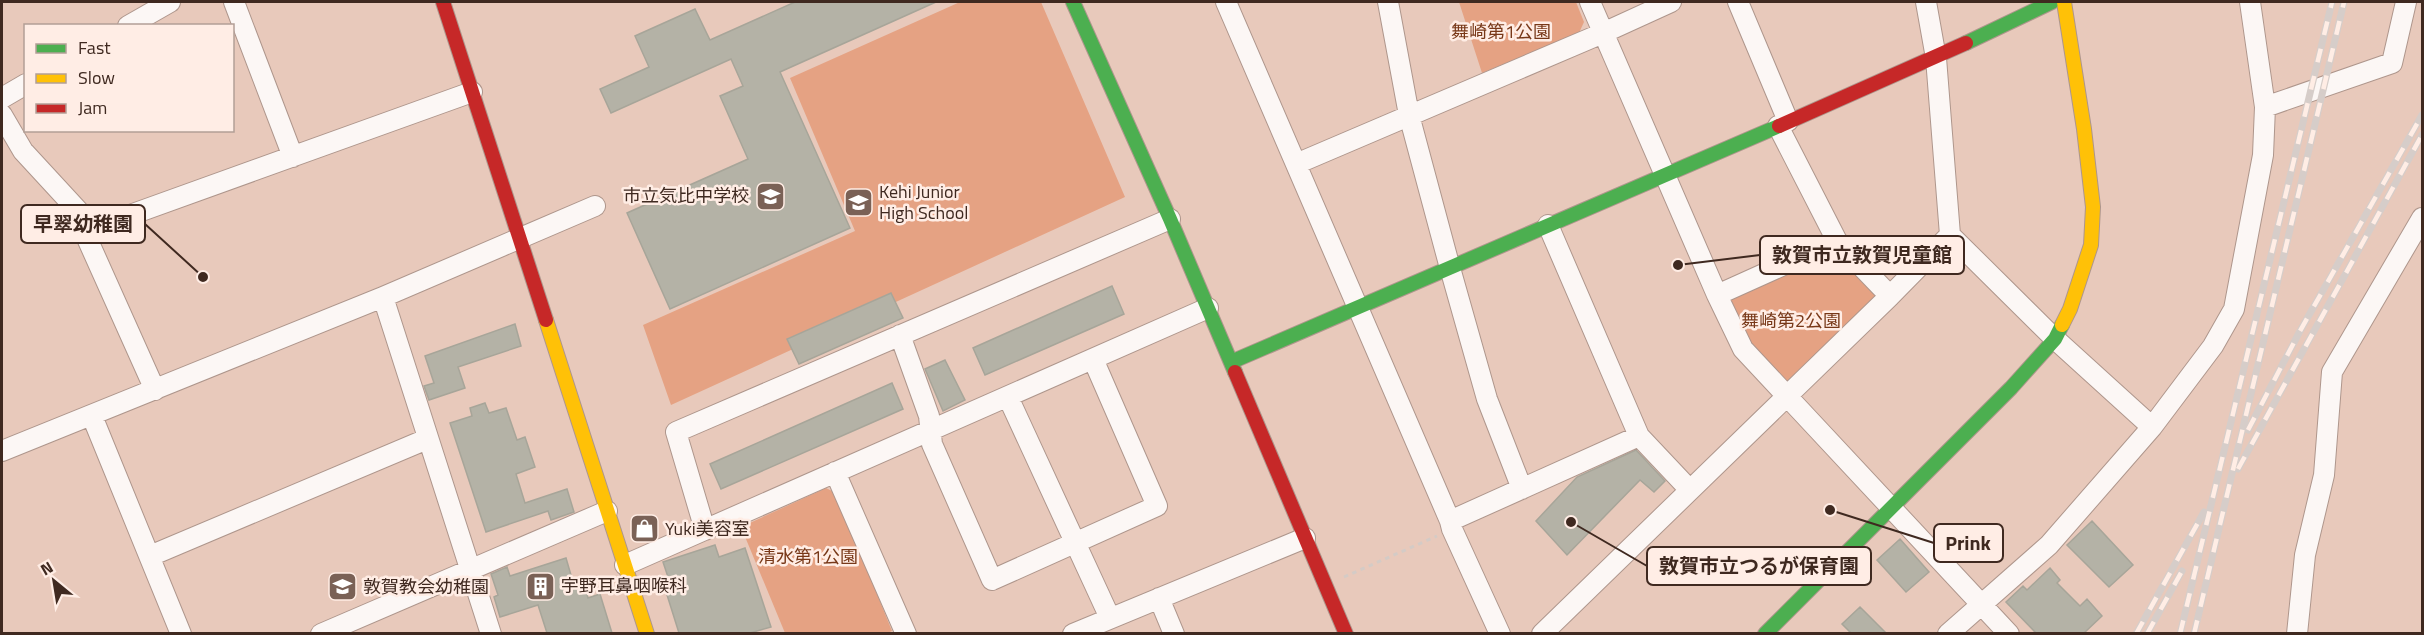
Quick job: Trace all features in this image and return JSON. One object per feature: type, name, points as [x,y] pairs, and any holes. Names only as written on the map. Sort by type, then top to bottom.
[{"type":"street","points":[[132,24],[170,2]]},
{"type":"street","points":[[234,2],[293,157]]},
{"type":"street","points":[[443,2],[647,633]]},
{"type":"street","points":[[1073,2],[1170,219],[1346,633]]},
{"type":"street","points":[[1226,2],[1451,525],[1500,633]]},
{"type":"street","points":[[1388,2],[1409,116],[1450,267],[1487,399],[1522,489]]},
{"type":"street","points":[[1590,2],[1717,296],[1743,349],[2009,633]]},
{"type":"street","points":[[1296,164],[1671,2]]},
{"type":"street","points":[[1738,2],[1783,123],[1838,241],[1890,297]]},
{"type":"street","points":[[1926,2],[1936,58],[1950,235],[2055,339],[2152,427]]},
{"type":"street","points":[[1231,362],[1936,58],[2052,2]]},
{"type":"street","points":[[1765,633],[2011,388],[2055,339],[2070,309],[2091,245],[2093,207],[2084,129],[2064,2]]},
{"type":"street","points":[[1948,633],[2049,545],[2152,427],[2213,346],[2234,309],[2263,155],[2265,107],[2250,2]]},
{"type":"street","points":[[2265,107],[2392,63],[2406,2]]},
{"type":"street","points":[[24,85],[2,100],[23,151],[94,228]]},
{"type":"street","points":[[155,390],[86,236],[94,228],[472,92]]},
{"type":"street","points":[[2,451],[383,297],[595,206]]},
{"type":"street","points":[[2297,633],[2305,555],[2324,475],[2332,372],[2422,218]]},
{"type":"street","points":[[705,530],[676,432],[1170,219]]},
{"type":"street","points":[[1548,225],[1640,436],[1689,489]]},
{"type":"street","points":[[1542,633],[1890,297],[1950,235]]},
{"type":"street","points":[[1717,296],[1838,241]]},
{"type":"street","points":[[383,297],[491,633]]},
{"type":"street","points":[[625,565],[1208,308]]},
{"type":"street","points":[[900,335],[928,416],[932,444],[992,579],[1157,506],[1093,359]]},
{"type":"street","points":[[1008,397],[1110,618]]},
{"type":"street","points":[[92,416],[181,633]]},
{"type":"street","points":[[1451,525],[1522,489],[1640,436]]},
{"type":"street","points":[[150,556],[428,439]]},
{"type":"street","points":[[835,472],[906,633]]},
{"type":"street","points":[[321,633],[607,512]]},
{"type":"street","points":[[1073,633],[1305,538]]},
{"type":"street","points":[[1159,598],[1174,633]]},
{"type":"path","points":[[1326,585],[1451,525]]},
{"type":"green space","points":[[960,2],[1041,2],[1125,197],[671,405],[643,325],[855,231],[790,78]]},
{"type":"green space","name":"舞崎第1公園","points":[[1459,2],[1576,2],[1584,22],[1579,33],[1482,73]]},
{"type":"green space","name":"舞崎第2公園","points":[[1832,251],[1839,254],[1878,294],[1786,384],[1750,346],[1730,302],[1734,296]]},
{"type":"green space","name":"清水第1公園","points":[[826,488],[836,493],[892,631],[885,634],[785,633],[741,527]]},
{"type":"building","points":[[795,2],[936,2],[780,72],[850,228],[670,309],[627,213],[748,159],[720,96],[743,86],[731,59],[611,113],[600,89],[649,67],[635,36],[695,9],[710,40]]},
{"type":"building","points":[[1112,286],[1124,314],[985,375],[973,348]]},
{"type":"building","points":[[891,293],[903,318],[799,364],[787,339]]},
{"type":"building","points":[[515,324],[521,346],[458,367],[465,388],[429,400],[424,386],[434,383],[425,356]]},
{"type":"building","points":[[945,360],[965,400],[943,411],[925,369]]},
{"type":"building","points":[[892,383],[903,409],[721,489],[710,464]]},
{"type":"building","points":[[485,403],[489,413],[506,408],[517,440],[525,437],[535,467],[516,474],[525,503],[567,489],[574,512],[551,520],[548,511],[486,532],[450,423],[472,416],[470,408]]},
{"type":"building","points":[[1636,450],[1665,481],[1654,492],[1640,480],[1567,555],[1536,521],[1577,477]]},
{"type":"building","points":[[2092,521],[2133,565],[2109,587],[2067,545]]},
{"type":"building","points":[[1900,539],[1929,572],[1906,592],[1877,560]]},
{"type":"building","points":[[715,545],[719,557],[745,548],[771,627],[750,633],[679,633],[662,579],[668,577],[663,562]]},
{"type":"building","points":[[566,558],[573,582],[583,579],[588,598],[600,594],[612,633],[547,633],[538,605],[500,617],[494,597],[498,595],[491,574],[507,567],[510,576]]},
{"type":"building","points":[[2050,568],[2060,580],[2057,583],[2080,606],[2087,599],[2102,616],[2084,633],[2036,633],[2006,602],[2023,586],[2027,590]]},
{"type":"building","points":[[1860,607],[1886,633],[1851,633],[1842,624]]},
{"type":"railway","points":[[2180,634],[2332,2]]},
{"type":"railway","points":[[2194,634],[2344,2]]},
{"type":"railway","points":[[2248,430],[2300,331],[2422,115]]},
{"type":"railway","points":[[2238,469],[2422,135]]},
{"type":"railway","points":[[2136,634],[2204,512]]},
{"type":"railway","points":[[2147,634],[2182,571]]},
{"type":"traffic: fast","points":[[1073,2],[1170,219],[1235,372]]},
{"type":"traffic: fast","points":[[1966,43],[2052,2]]},
{"type":"traffic: fast","points":[[1231,362],[1779,126]]},
{"type":"traffic: fast","points":[[1765,634],[2011,388],[2055,339],[2062,325]]},
{"type":"traffic: slow","points":[[2062,325],[2070,309],[2091,245],[2093,207],[2084,129],[2064,2]]},
{"type":"traffic: slow","points":[[546,320],[647,634]]},
{"type":"traffic: jam","points":[[443,2],[546,320]]},
{"type":"traffic: jam","points":[[1779,126],[1966,43]]},
{"type":"traffic: jam","points":[[1235,372],[1346,634]]},
{"type":"place","name":"市立気比中学校","points":[[770,196]]},
{"type":"place","name":"Kehi Junior High School","points":[[858,202]]},
{"type":"place","name":"敦賀市立敦賀児童館","points":[[1678,265]]},
{"type":"place","name":"早翠幼稚園","points":[[203,277]]},
{"type":"place","name":"Prink","points":[[1830,510]]},
{"type":"place","name":"敦賀市立つるが保育園","points":[[1571,522]]},
{"type":"place","name":"Yuki美容室","points":[[644,529]]},
{"type":"place","name":"宇野耳鼻咽喉科","points":[[540,586]]},
{"type":"place","name":"敦賀教会幼稚園","points":[[342,587]]}]
